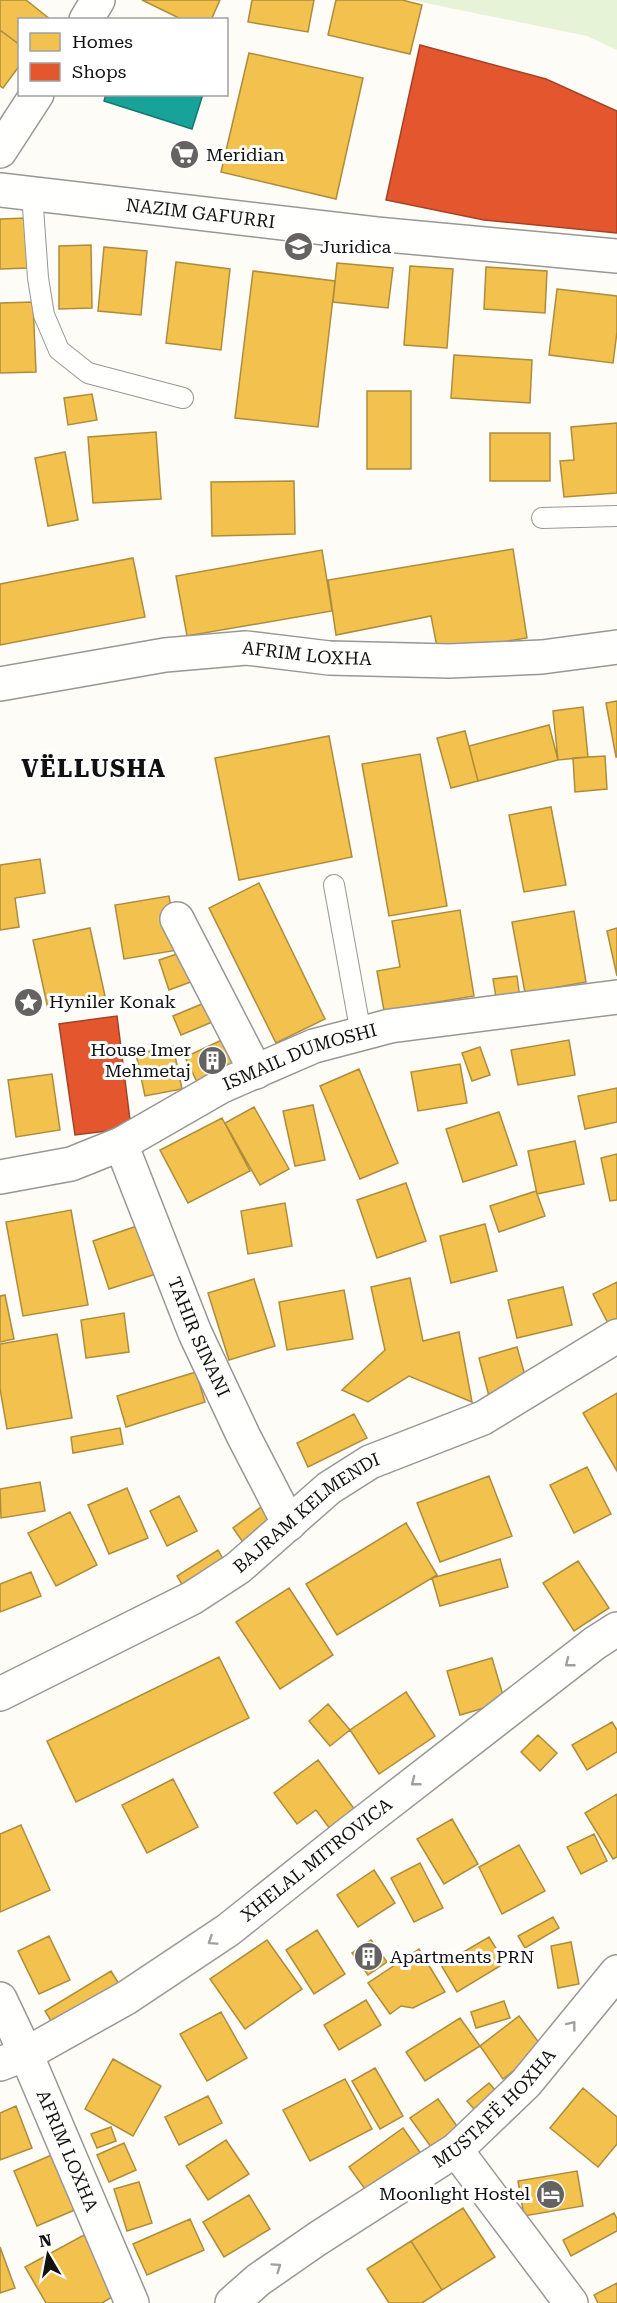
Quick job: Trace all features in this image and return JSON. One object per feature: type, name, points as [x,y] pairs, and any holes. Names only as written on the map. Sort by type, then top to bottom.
[{"type":"street","points":[[87,18],[98,0]]},
{"type":"street","points":[[0,151],[36,96]]},
{"type":"street","name":"NAZIM GAFURRI","points":[[16,191],[375,234],[617,256]]},
{"type":"street","name":"AFRIM LOXHA","points":[[0,684],[165,655],[246,648],[329,658],[449,661],[542,657],[617,647]]},
{"type":"street","points":[[177,919],[256,1072]]},
{"type":"street","name":"ISMAIL DUMOSHI","points":[[0,1177],[71,1164],[121,1144],[222,1086],[314,1046],[390,1026],[617,997]]},
{"type":"street","name":"TAHIR SINANI","points":[[121,1144],[195,1333],[243,1436],[289,1524]]},
{"type":"street","name":"BAJRAM KELMENDI","points":[[0,1694],[192,1598],[238,1568],[329,1488],[370,1462],[483,1418],[617,1336]]},
{"type":"street","name":"XHELAL MITROVICA","points":[[13,2059],[126,1998],[228,1930],[595,1643],[617,1629]]},
{"type":"street","name":"MUSTAFË HOXHA","points":[[232,2303],[258,2280],[317,2239],[456,2150],[526,2083],[617,1972]]},
{"type":"street","name":"AFRIM LOXHA","points":[[0,1999],[13,2059],[132,2303]]},
{"type":"street","points":[[456,2150],[571,2303]]},
{"type":"lane","points":[[16,191],[38,278],[44,315],[58,350],[88,373],[183,398]]},
{"type":"lane","points":[[542,518],[617,516]]},
{"type":"lane","points":[[334,885],[361,1034]]},
{"type":"green space","points":[[411,0],[617,0],[617,50],[587,36]]},
{"type":"building: Homes","points":[[0,0],[26,0],[48,18],[18,18],[18,44],[0,30]]},
{"type":"building: Homes","points":[[142,0],[220,0],[212,18],[179,18]]},
{"type":"building: Homes","points":[[252,0],[314,0],[308,32],[248,22]]},
{"type":"building: Homes","points":[[336,0],[402,0],[422,5],[410,54],[328,35]]},
{"type":"building: Homes","points":[[0,30],[18,44],[18,68],[3,88],[0,86]]},
{"type":"building: Homes","points":[[249,53],[363,78],[336,199],[221,172]]},
{"type":"building: Homes","points":[[27,218],[29,268],[0,269],[0,219]]},
{"type":"building: Homes","points":[[91,245],[92,308],[59,309],[59,246]]},
{"type":"building: Homes","points":[[104,247],[147,251],[141,315],[98,311]]},
{"type":"building: Homes","points":[[176,262],[230,269],[221,350],[166,343]]},
{"type":"building: Homes","points":[[337,263],[393,268],[388,308],[333,302]]},
{"type":"building: Homes","points":[[410,266],[453,269],[447,348],[404,345]]},
{"type":"building: Homes","points":[[486,267],[547,271],[545,313],[484,309]]},
{"type":"building: Homes","points":[[253,271],[335,281],[318,427],[235,418]]},
{"type":"building: Homes","points":[[557,289],[617,296],[617,332],[613,363],[549,355]]},
{"type":"building: Homes","points":[[33,302],[36,372],[0,373],[0,303]]},
{"type":"building: Homes","points":[[454,355],[532,360],[530,403],[451,398]]},
{"type":"building: Homes","points":[[367,391],[411,391],[411,469],[367,469]]},
{"type":"building: Homes","points":[[92,394],[97,420],[68,425],[64,398]]},
{"type":"building: Homes","points":[[617,423],[617,493],[564,497],[560,461],[574,460],[571,427]]},
{"type":"building: Homes","points":[[156,432],[161,499],[93,503],[88,437]]},
{"type":"building: Homes","points":[[490,433],[550,433],[550,481],[490,481]]},
{"type":"building: Homes","points":[[65,452],[78,520],[48,526],[35,458]]},
{"type":"building: Homes","points":[[294,481],[295,534],[212,536],[211,482]]},
{"type":"building: Homes","points":[[513,549],[527,638],[438,652],[431,616],[336,635],[328,580]]},
{"type":"building: Homes","points":[[322,550],[332,611],[187,636],[176,576]]},
{"type":"building: Homes","points":[[133,558],[145,617],[0,645],[0,584]]},
{"type":"building: Homes","points":[[617,701],[617,757],[616,757],[606,703]]},
{"type":"building: Homes","points":[[583,707],[588,757],[558,760],[553,711]]},
{"type":"building: Homes","points":[[549,725],[558,760],[478,781],[469,746]]},
{"type":"building: Homes","points":[[465,731],[478,781],[451,788],[437,738]]},
{"type":"building: Homes","points":[[329,736],[352,857],[239,880],[215,758]]},
{"type":"building: Homes","points":[[420,754],[447,906],[389,916],[362,764]]},
{"type":"building: Homes","points":[[605,756],[607,789],[575,792],[573,758]]},
{"type":"building: Homes","points":[[551,807],[566,885],[524,892],[509,815]]},
{"type":"building: Homes","points":[[40,859],[45,893],[15,898],[19,927],[0,930],[0,865]]},
{"type":"building: Homes","points":[[259,883],[325,1019],[276,1043],[209,908]]},
{"type":"building: Homes","points":[[169,896],[178,950],[124,959],[115,905]]},
{"type":"building: Homes","points":[[460,910],[474,996],[384,1011],[377,971],[400,967],[392,921]]},
{"type":"building: Homes","points":[[574,911],[586,982],[525,993],[512,922]]},
{"type":"building: Homes","points":[[90,928],[105,996],[48,1009],[33,940]]},
{"type":"building: Homes","points":[[617,928],[617,976],[607,931]]},
{"type":"building: Homes","points":[[186,951],[196,980],[169,990],[159,960]]},
{"type":"building: Homes","points":[[517,976],[521,1007],[498,1010],[493,979]]},
{"type":"building: Homes","points":[[209,1001],[217,1020],[181,1035],[173,1016]]},
{"type":"building: Homes","name":"House Imer Mehmetaj","points":[[226,1038],[238,1063],[197,1082],[185,1057]]},
{"type":"building: Homes","points":[[569,1040],[575,1075],[518,1085],[511,1050]]},
{"type":"building: Homes","points":[[173,1046],[182,1089],[145,1096],[136,1054]]},
{"type":"building: Homes","points":[[480,1047],[490,1075],[472,1081],[462,1053]]},
{"type":"building: Homes","points":[[460,1064],[467,1103],[418,1111],[411,1072]]},
{"type":"building: Homes","points":[[359,1069],[398,1163],[360,1179],[320,1086]]},
{"type":"building: Homes","points":[[52,1074],[60,1130],[16,1137],[8,1080]]},
{"type":"building: Homes","points":[[617,1088],[617,1122],[585,1129],[578,1096]]},
{"type":"building: Homes","points":[[313,1105],[325,1160],[295,1166],[283,1111]]},
{"type":"building: Homes","points":[[254,1107],[289,1169],[260,1185],[225,1123]]},
{"type":"building: Homes","points":[[499,1112],[517,1165],[463,1182],[446,1129]]},
{"type":"building: Homes","points":[[222,1118],[250,1171],[188,1203],[160,1150]]},
{"type":"building: Homes","points":[[575,1141],[584,1184],[537,1194],[528,1151]]},
{"type":"building: Homes","points":[[617,1154],[617,1200],[610,1201],[601,1158]]},
{"type":"building: Homes","points":[[406,1183],[426,1241],[377,1258],[357,1200]]},
{"type":"building: Homes","points":[[536,1191],[545,1216],[499,1232],[490,1206]]},
{"type":"building: Homes","points":[[285,1203],[292,1246],[248,1254],[241,1211]]},
{"type":"building: Homes","points":[[71,1210],[88,1305],[23,1316],[6,1222]]},
{"type":"building: Homes","points":[[485,1224],[497,1271],[451,1283],[440,1236]]},
{"type":"building: Homes","points":[[140,1225],[156,1274],[109,1289],[93,1241]]},
{"type":"building: Homes","points":[[410,1278],[423,1341],[459,1332],[472,1402],[409,1376],[368,1402],[342,1390],[385,1350],[371,1287]]},
{"type":"building: Homes","points":[[254,1279],[275,1346],[229,1360],[208,1293]]},
{"type":"building: Homes","points":[[617,1282],[617,1328],[612,1331],[593,1294]]},
{"type":"building: Homes","points":[[563,1287],[572,1325],[517,1338],[508,1300]]},
{"type":"building: Homes","points":[[344,1290],[353,1339],[287,1350],[279,1302]]},
{"type":"building: Homes","points":[[5,1295],[14,1339],[0,1342],[0,1296]]},
{"type":"building: Homes","points":[[124,1313],[129,1352],[86,1358],[81,1320]]},
{"type":"building: Homes","points":[[57,1334],[72,1418],[7,1429],[0,1389],[0,1344]]},
{"type":"building: Homes","points":[[517,1347],[529,1390],[490,1400],[479,1358]]},
{"type":"building: Homes","points":[[196,1372],[205,1402],[126,1427],[117,1396]]},
{"type":"building: Homes","points":[[617,1393],[617,1471],[583,1413]]},
{"type":"building: Homes","points":[[354,1414],[367,1438],[308,1467],[297,1443]]},
{"type":"building: Homes","points":[[120,1428],[123,1444],[73,1453],[71,1437]]},
{"type":"building: Homes","points":[[587,1467],[611,1514],[574,1533],[550,1485]]},
{"type":"building: Homes","points":[[489,1476],[512,1536],[440,1562],[417,1503]]},
{"type":"building: Homes","points":[[40,1482],[45,1511],[1,1518],[0,1489]]},
{"type":"building: Homes","points":[[127,1488],[148,1538],[109,1554],[88,1505]]},
{"type":"building: Homes","points":[[179,1496],[197,1531],[167,1546],[150,1511]]},
{"type":"building: Homes","points":[[269,1501],[284,1524],[247,1548],[233,1528]]},
{"type":"building: Homes","points":[[70,1512],[97,1565],[56,1586],[28,1533]]},
{"type":"building: Homes","points":[[406,1523],[437,1575],[337,1635],[306,1584]]},
{"type":"building: Homes","points":[[218,1550],[228,1568],[187,1593],[177,1576]]},
{"type":"building: Homes","points":[[500,1559],[508,1587],[440,1606],[432,1578]]},
{"type":"building: Homes","points":[[578,1561],[609,1608],[574,1631],[543,1583]]},
{"type":"building: Homes","points":[[31,1572],[41,1596],[0,1612],[0,1584]]},
{"type":"building: Homes","points":[[289,1588],[333,1655],[280,1689],[236,1622]]},
{"type":"building: Homes","points":[[219,1657],[249,1718],[76,1802],[47,1741]]},
{"type":"building: Homes","points":[[492,1658],[505,1702],[460,1715],[447,1671]]},
{"type":"building: Homes","points":[[406,1692],[435,1736],[379,1774],[350,1730]]},
{"type":"building: Homes","points":[[328,1704],[350,1730],[330,1746],[309,1721]]},
{"type":"building: Homes","points":[[612,1722],[617,1730],[617,1752],[587,1770],[572,1745]]},
{"type":"building: Homes","points":[[538,1735],[557,1753],[540,1771],[521,1752]]},
{"type":"building: Homes","points":[[318,1760],[361,1818],[336,1837],[316,1810],[297,1824],[274,1793]]},
{"type":"building: Homes","points":[[173,1779],[198,1827],[147,1853],[122,1805]]},
{"type":"building: Homes","points":[[617,1794],[617,1857],[613,1859],[585,1813]]},
{"type":"building: Homes","points":[[452,1819],[478,1864],[444,1884],[417,1839]]},
{"type":"building: Homes","points":[[21,1825],[50,1890],[0,1912],[0,1834]]},
{"type":"building: Homes","points":[[594,1834],[607,1861],[581,1874],[567,1847]]},
{"type":"building: Homes","points":[[519,1845],[545,1891],[502,1914],[479,1867]]},
{"type":"building: Homes","points":[[420,1863],[443,1908],[414,1922],[391,1878]]},
{"type":"building: Homes","points":[[374,1870],[395,1903],[358,1927],[337,1895]]},
{"type":"building: Homes","points":[[553,1917],[559,1928],[525,1948],[518,1936]]},
{"type":"building: Homes","points":[[317,1930],[345,1974],[314,1994],[286,1950]]},
{"type":"building: Homes","points":[[49,1936],[70,1980],[39,1994],[18,1951]]},
{"type":"building: Homes","points":[[489,1937],[505,1963],[457,1992],[441,1965]]},
{"type":"building: Homes","points":[[267,1940],[302,1989],[245,2029],[210,1979]]},
{"type":"building: Homes","name":"Apartments PRN","points":[[371,1940],[387,1962],[368,1975],[352,1953]]},
{"type":"building: Homes","points":[[571,1942],[579,1984],[558,1988],[551,1946]]},
{"type":"building: Homes","points":[[419,1949],[445,1992],[413,2008],[401,2006],[390,2014],[368,1983]]},
{"type":"building: Homes","points":[[111,1971],[119,1984],[53,2024],[45,2011]]},
{"type":"building: Homes","points":[[366,2000],[381,2025],[339,2050],[324,2025]]},
{"type":"building: Homes","points":[[504,2001],[510,2018],[476,2028],[471,2012]]},
{"type":"building: Homes","points":[[221,2012],[247,2058],[207,2081],[180,2034]]},
{"type":"building: Homes","points":[[519,2016],[543,2048],[503,2079],[480,2046]]},
{"type":"building: Homes","points":[[460,2018],[480,2046],[425,2081],[406,2052]]},
{"type":"building: Homes","points":[[113,2059],[161,2086],[133,2136],[85,2109]]},
{"type":"building: Homes","points":[[375,2068],[403,2116],[380,2129],[352,2081]]},
{"type":"building: Homes","points":[[345,2079],[372,2129],[310,2161],[283,2110]]},
{"type":"building: Homes","points":[[489,2083],[496,2091],[474,2109],[467,2101]]},
{"type":"building: Homes","points":[[583,2088],[617,2117],[617,2144],[598,2167],[550,2128]]},
{"type":"building: Homes","points":[[208,2096],[222,2123],[179,2145],[165,2117]]},
{"type":"building: Homes","points":[[438,2099],[461,2132],[434,2151],[410,2118]]},
{"type":"building: Homes","points":[[16,2106],[32,2148],[0,2160],[0,2113]]},
{"type":"building: Homes","points":[[111,2127],[116,2141],[97,2148],[91,2134]]},
{"type":"building: Homes","points":[[403,2128],[424,2158],[370,2196],[349,2167]]},
{"type":"building: Homes","points":[[226,2140],[249,2174],[208,2200],[186,2166]]},
{"type":"building: Homes","points":[[124,2143],[136,2170],[109,2182],[97,2155]]},
{"type":"building: Homes","points":[[54,2154],[77,2209],[37,2226],[14,2171]]},
{"type":"building: Homes","name":"Moonlıght Hostel","points":[[577,2171],[583,2206],[524,2216],[518,2181]]},
{"type":"building: Homes","points":[[139,2182],[152,2223],[127,2231],[114,2189]]},
{"type":"building: Homes","points":[[249,2195],[270,2229],[224,2257],[203,2222]]},
{"type":"building: Homes","points":[[463,2208],[495,2257],[442,2290],[411,2241]]},
{"type":"building: Homes","points":[[614,2213],[617,2219],[617,2231],[571,2256],[563,2240]]},
{"type":"building: Homes","points":[[190,2219],[204,2250],[147,2275],[133,2244]]},
{"type":"building: Homes","points":[[84,2235],[117,2294],[102,2303],[46,2303],[25,2267]]},
{"type":"building: Homes","points":[[411,2241],[442,2290],[422,2303],[389,2303],[367,2269]]},
{"type":"building: Homes","points":[[0,2247],[15,2288],[0,2293]]},
{"type":"building: Homes","points":[[617,2283],[617,2303],[598,2303],[594,2295]]},
{"type":"building: Shops","points":[[420,45],[546,79],[617,111],[617,233],[484,220],[386,200]]},
{"type":"building: Shops","points":[[117,1016],[131,1128],[75,1135],[59,1024]]},
{"type":"building: Public","points":[[105,96],[202,96],[192,129],[104,101]]},
{"type":"place","name":"Meridian","points":[[185,155]]},
{"type":"place","name":"Juridica","points":[[299,247]]},
{"type":"place","name":"Hyniler Konak","points":[[28,1002]]},
{"type":"place","name":"House Imer Mehmetaj","points":[[212,1060]]},
{"type":"place","name":"Apartments PRN","points":[[369,1957]]},
{"type":"place","name":"Moonlıght Hostel","points":[[551,2194]]},
{"type":"district","name":"VËLLUSHA","points":[[94,769]]}]
